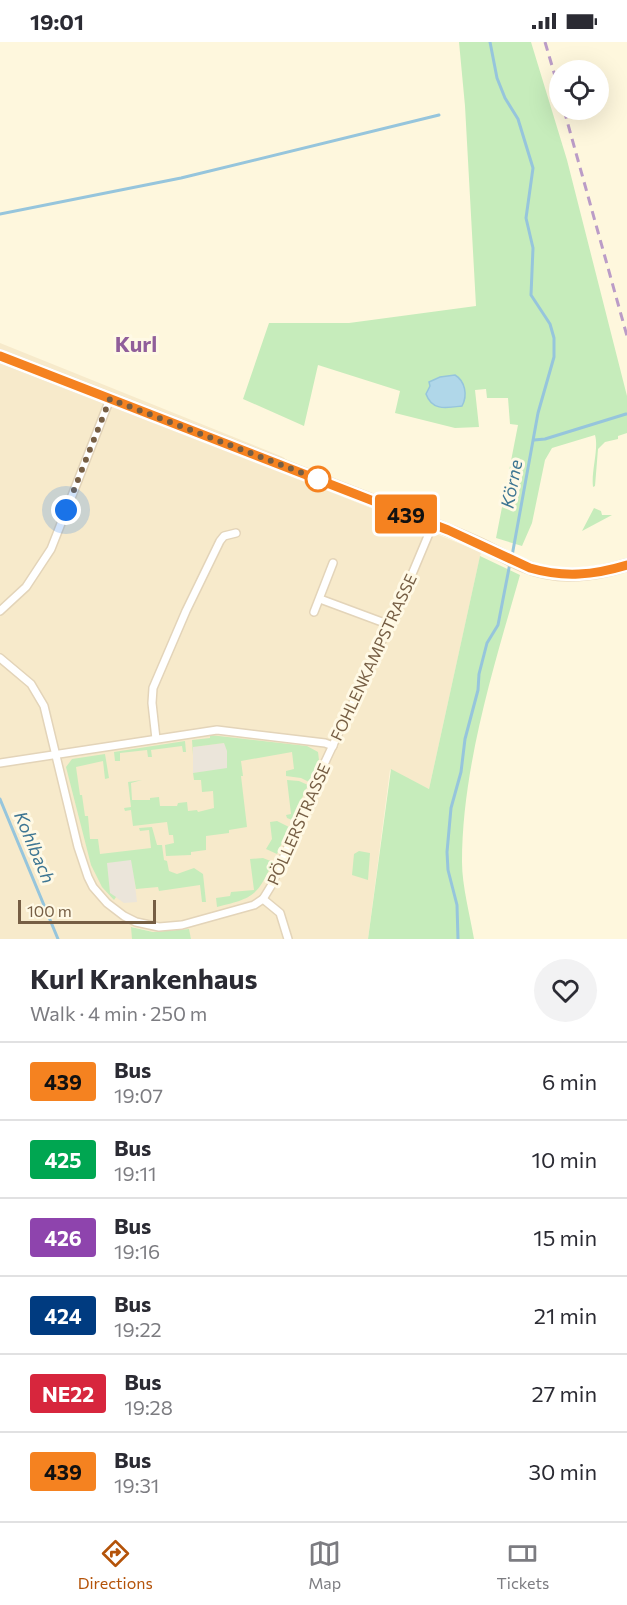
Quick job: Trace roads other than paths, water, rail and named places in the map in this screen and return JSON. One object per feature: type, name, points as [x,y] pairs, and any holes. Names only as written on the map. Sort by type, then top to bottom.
[{"type":"main road","points":[[0,356],[433,524],[522,566],[542,572],[572,575],[605,572],[627,565]]},
{"type":"street","points":[[0,611],[26,587],[51,549],[110,399]]},
{"type":"street","name":"FOHLENKAMPSTRASSE","points":[[0,763],[217,730],[325,743],[333,746],[390,625],[433,524]]},
{"type":"street","points":[[156,739],[152,703],[153,688],[220,541],[224,536],[236,533]]},
{"type":"street","points":[[314,612],[333,563]]},
{"type":"street","points":[[320,599],[390,625]]},
{"type":"street","name":"PÖLLERSTRASSE","points":[[0,658],[24,676],[37,692],[46,713],[88,877],[93,887],[107,903],[124,916],[147,925],[159,927],[182,925],[254,905],[263,899],[271,886],[333,746]]},
{"type":"street","points":[[263,899],[280,913],[288,939]]},
{"type":"water","points":[[455,375],[461,381],[464,389],[465,397],[462,406],[445,408],[436,406],[426,394],[430,386],[429,382],[440,377]]},
{"type":"waterway","name":"Körne","points":[[490,42],[497,78],[505,98],[518,119],[533,168],[526,218],[533,248],[531,295],[550,324],[554,338],[554,357],[538,413],[512,556]]},
{"type":"waterway","points":[[0,214],[181,178],[439,115]]},
{"type":"waterway","points":[[534,440],[545,439],[626,414]]},
{"type":"waterway","name":"Körne","points":[[458,939],[457,905],[448,870],[447,852],[451,808],[461,772],[465,739],[478,690],[479,674],[487,643],[498,625],[510,563]]},
{"type":"waterway","name":"Kohlbach","points":[[0,799],[58,939]]},
{"type":"railway","points":[[545,42],[550,60]]},
{"type":"railway","points":[[567,120],[627,336]]},
{"type":"district","name":"Kurl","points":[[136,343]]}]
